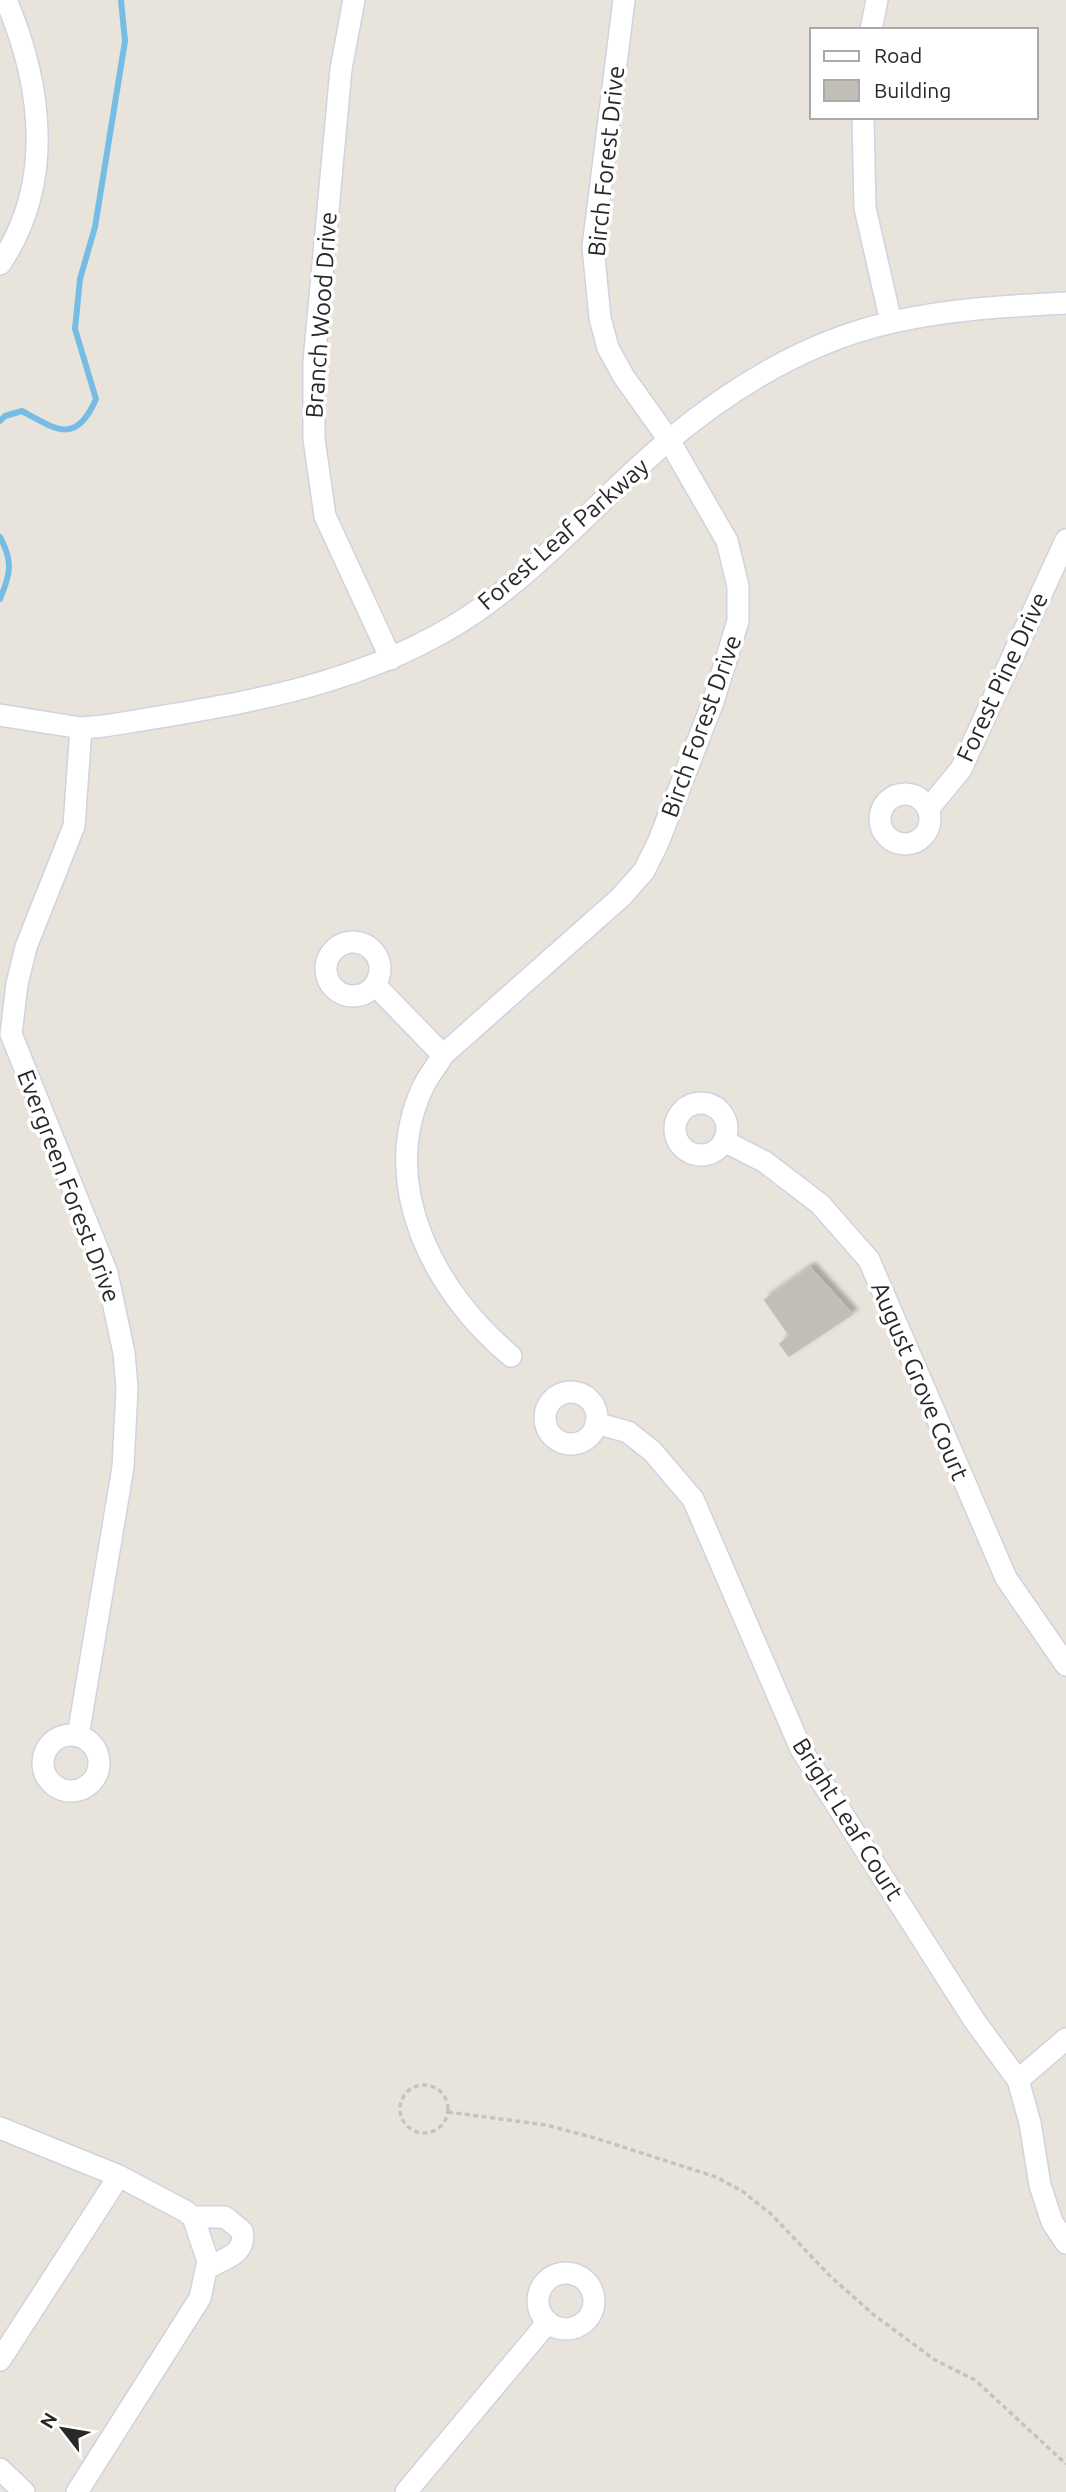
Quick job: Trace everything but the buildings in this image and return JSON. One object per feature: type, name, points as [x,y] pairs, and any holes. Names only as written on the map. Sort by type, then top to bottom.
[{"type":"street","points":[[0,264],[20,227],[32,195],[38,127],[29,64],[6,0]]},
{"type":"street","name":"Branch Wood Drive","points":[[354,0],[341,69],[314,362],[314,439],[325,516],[391,659]]},
{"type":"street","name":"Birch Forest Drive","points":[[511,1356],[482,1331],[457,1301],[437,1270],[412,1204],[405,1156],[423,1086],[443,1055],[621,897],[644,871],[713,702],[738,621],[736,566],[727,541],[669,440],[624,377],[608,348],[595,294],[593,247],[624,0]]},
{"type":"street","points":[[872,28],[877,0]]},
{"type":"street","points":[[863,119],[865,208],[891,322]]},
{"type":"street","name":"Forest Leaf Parkway","points":[[0,715],[81,728],[247,703],[344,678],[391,659],[474,613],[529,568],[669,440],[716,403],[796,356],[891,322],[976,308],[1066,303]]},
{"type":"street","name":"Forest Pine Drive","points":[[929,808],[961,769],[1066,540]]},
{"type":"street","name":"Evergreen Forest Drive","points":[[78,1736],[123,1467],[127,1388],[124,1353],[107,1273],[6,1036],[26,947],[74,826],[81,728]]},
{"type":"street","points":[[375,985],[443,1055]]},
{"type":"street","name":"August Grove Court","points":[[724,1141],[765,1162],[820,1204],[869,1260],[1006,1578],[1066,1665]]},
{"type":"street","name":"Bright Leaf Court","points":[[596,1423],[628,1432],[652,1451],[693,1499],[802,1749],[974,2020],[1018,2080],[1030,2123],[1040,2185],[1052,2222],[1066,2243]]},
{"type":"street","points":[[1018,2080],[1066,2039]]},
{"type":"street","points":[[0,2128],[119,2176],[193,2217],[225,2217],[236,2225],[243,2236],[239,2251],[206,2268]]},
{"type":"street","points":[[0,2360],[119,2176]]},
{"type":"street","points":[[77,2492],[200,2298],[206,2268],[204,2243],[193,2217]]},
{"type":"street","points":[[406,2492],[548,2322]]},
{"type":"street","points":[[0,2469],[24,2492]]},
{"type":"path","points":[[431,2086],[444,2096],[448,2112],[446,2119],[436,2130],[421,2133],[414,2131],[403,2120],[401,2105],[408,2092],[415,2087],[431,2086]]},
{"type":"path","points":[[448,2112],[545,2125],[596,2138],[693,2168],[742,2191],[771,2214],[831,2277],[874,2315],[934,2360],[975,2380],[1066,2464]]},
{"type":"waterway","points":[[0,421],[5,416],[22,411],[56,428],[73,428],[89,414],[96,399],[75,329],[80,279],[95,227],[125,41],[121,0]]},
{"type":"waterway","points":[[0,537],[9,560],[0,599]]}]
